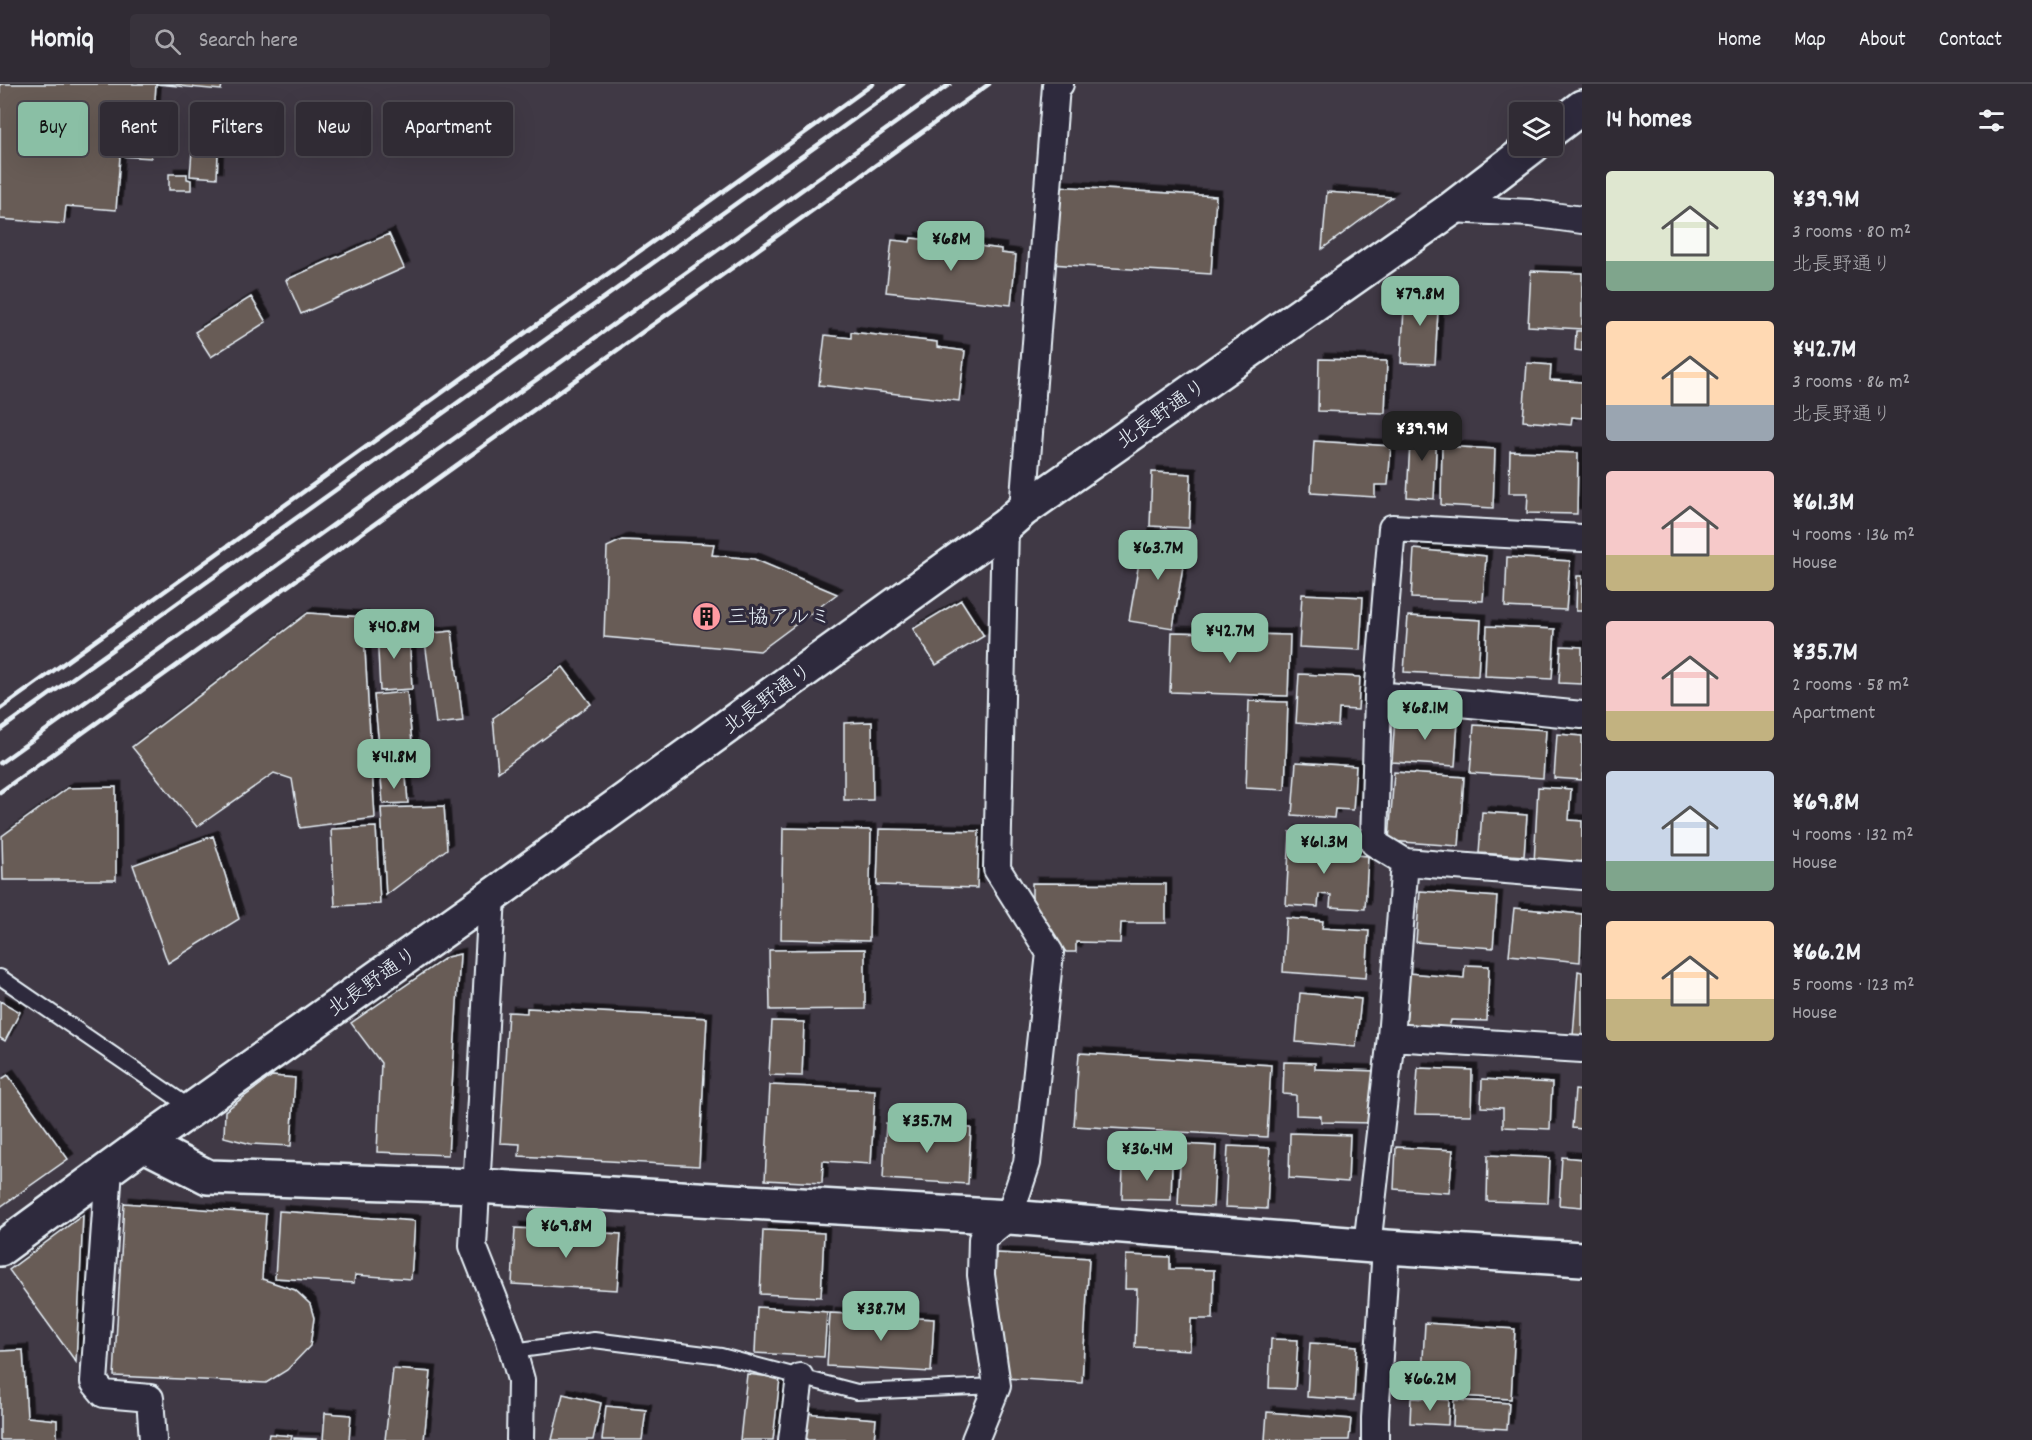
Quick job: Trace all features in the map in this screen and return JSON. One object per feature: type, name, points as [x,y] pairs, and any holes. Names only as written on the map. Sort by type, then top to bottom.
[{"type":"street","points":[[975,1440],[997,1386],[981,1275],[982,1239],[1009,1217],[1027,1163],[1050,953],[997,869],[1014,518],[1056,86],[1060,84]]},
{"type":"street","points":[[1563,122],[1582,107]]},
{"type":"street","name":"北長野通り","points":[[0,1249],[1014,518],[1451,209],[1520,156]]},
{"type":"street","points":[[1451,209],[1530,213],[1582,220]]},
{"type":"street","points":[[1582,538],[1392,528],[1378,695],[1374,843],[1405,862],[1582,876]]},
{"type":"street","points":[[1378,695],[1582,715]]},
{"type":"street","points":[[1375,1440],[1377,1247],[1405,862]]},
{"type":"street","points":[[492,896],[473,1246],[522,1380],[519,1440]]},
{"type":"street","points":[[1391,1037],[1582,1049]]},
{"type":"street","points":[[143,1144],[208,1177],[476,1186],[1009,1217],[1377,1247],[1582,1259]]},
{"type":"street","points":[[110,1168],[94,1382],[104,1394],[150,1398],[153,1440]]},
{"type":"street","points":[[792,1440],[800,1377]]},
{"type":"lane","points":[[0,977],[193,1109]]},
{"type":"lane","points":[[513,1351],[594,1340],[721,1356],[857,1392],[997,1386]]},
{"type":"building","points":[[0,84],[156,84],[155,102],[100,102],[100,156],[120,156],[116,210],[66,206],[64,224],[0,219]]},
{"type":"building","points":[[156,84],[222,84],[221,90]]},
{"type":"building","points":[[120,156],[151,156],[151,158]]},
{"type":"building","points":[[192,156],[218,156],[217,178],[190,176]]},
{"type":"building","points":[[169,174],[187,174],[187,179],[191,180],[191,190],[169,190]]},
{"type":"building","points":[[1055,186],[1216,196],[1211,274],[1050,264]]},
{"type":"building","points":[[1327,192],[1392,197],[1322,249]]},
{"type":"building","points":[[389,234],[404,268],[301,314],[286,280]]},
{"type":"building","points":[[911,238],[939,241],[938,246],[971,249],[971,245],[1001,249],[1001,253],[1016,255],[1011,305],[886,292],[892,240],[910,242]]},
{"type":"building","points":[[1531,271],[1582,273],[1582,329],[1528,326]]},
{"type":"building","points":[[1405,290],[1439,292],[1435,364],[1401,363]]},
{"type":"building","points":[[251,297],[266,322],[211,357],[195,332]]},
{"type":"building","points":[[1576,331],[1582,331],[1582,351],[1575,350]]},
{"type":"building","points":[[851,332],[937,342],[937,347],[965,351],[959,401],[819,385],[825,335],[851,338]]},
{"type":"building","points":[[1319,359],[1387,361],[1385,413],[1318,411]]},
{"type":"building","points":[[1527,363],[1551,365],[1550,380],[1582,382],[1582,418],[1572,417],[1571,425],[1523,421]]},
{"type":"building","points":[[1411,425],[1437,428],[1434,499],[1407,497]]},
{"type":"building","points":[[1314,441],[1391,446],[1388,485],[1375,485],[1375,497],[1311,493]]},
{"type":"building","points":[[1442,446],[1495,449],[1493,508],[1441,505]]},
{"type":"building","points":[[1510,451],[1578,453],[1577,514],[1527,513],[1528,493],[1509,493]]},
{"type":"building","points":[[1152,472],[1191,474],[1189,528],[1150,526]]},
{"type":"building","points":[[1144,533],[1187,541],[1173,628],[1129,621]]},
{"type":"building","name":"三協アルミ","points":[[622,540],[714,544],[712,555],[754,559],[837,594],[760,651],[604,637],[607,547]]},
{"type":"building","points":[[1414,549],[1486,556],[1483,601],[1411,598]]},
{"type":"building","points":[[1507,557],[1570,561],[1566,610],[1505,607]]},
{"type":"building","points":[[1577,576],[1582,576],[1582,611],[1576,611]]},
{"type":"building","points":[[1302,594],[1363,597],[1360,650],[1299,647]]},
{"type":"building","points":[[961,600],[984,636],[936,665],[913,629]]},
{"type":"building","points":[[308,613],[363,617],[375,818],[300,828],[292,779],[274,773],[197,827],[132,747]]},
{"type":"building","points":[[1408,616],[1481,620],[1478,676],[1404,672]]},
{"type":"building","points":[[1487,626],[1555,629],[1552,679],[1485,676]]},
{"type":"building","points":[[409,630],[412,689],[380,691],[377,631]]},
{"type":"building","points":[[452,631],[463,721],[436,724],[424,634]]},
{"type":"building","points":[[1172,632],[1290,635],[1288,696],[1170,692]]},
{"type":"building","points":[[1561,646],[1582,647],[1582,684],[1559,683]]},
{"type":"building","points":[[563,667],[591,704],[498,772],[493,718]]},
{"type":"building","points":[[1299,674],[1360,677],[1358,710],[1339,709],[1338,726],[1296,723]]},
{"type":"building","points":[[407,692],[415,773],[382,776],[374,695]]},
{"type":"building","points":[[1249,701],[1288,702],[1285,790],[1246,788]]},
{"type":"building","points":[[1395,716],[1458,721],[1455,766],[1392,762]]},
{"type":"building","points":[[872,722],[873,800],[844,800],[844,723]]},
{"type":"building","points":[[1474,725],[1546,730],[1543,778],[1470,773]]},
{"type":"building","points":[[1557,734],[1582,736],[1582,780],[1554,778]]},
{"type":"building","points":[[1296,762],[1356,766],[1353,810],[1335,809],[1334,818],[1292,815]]},
{"type":"building","points":[[1394,772],[1464,777],[1459,846],[1389,841]]},
{"type":"building","points":[[406,777],[408,803],[383,804],[381,778]]},
{"type":"building","points":[[116,787],[116,880],[3,880],[2,836],[68,788]]},
{"type":"building","points":[[1538,787],[1571,789],[1569,820],[1582,821],[1582,865],[1534,863]]},
{"type":"building","points":[[444,806],[447,849],[386,895],[381,808]]},
{"type":"building","points":[[1482,812],[1527,815],[1524,856],[1479,853]]},
{"type":"building","points":[[376,827],[380,904],[335,906],[331,829]]},
{"type":"building","points":[[783,828],[871,830],[869,941],[781,939]]},
{"type":"building","points":[[879,829],[979,831],[977,888],[877,885]]},
{"type":"building","points":[[1290,832],[1320,833],[1319,853],[1368,856],[1365,909],[1330,907],[1331,895],[1319,894],[1318,907],[1286,905]]},
{"type":"building","points":[[213,836],[239,919],[168,963],[133,865]]},
{"type":"building","points":[[1032,883],[1166,884],[1166,923],[1121,923],[1120,943],[1076,942],[1076,952],[1066,952],[1032,906]]},
{"type":"building","points":[[1420,891],[1497,897],[1493,948],[1416,942]]},
{"type":"building","points":[[1514,908],[1582,914],[1580,962],[1509,955]]},
{"type":"building","points":[[1286,918],[1323,921],[1322,928],[1369,931],[1366,978],[1283,972]]},
{"type":"building","points":[[865,949],[865,1009],[770,1010],[769,950]]},
{"type":"building","points":[[460,954],[448,1155],[377,1152],[381,1063],[351,1023],[447,957]]},
{"type":"building","points":[[1465,965],[1489,966],[1487,1021],[1451,1020],[1449,1027],[1405,1026],[1408,973],[1464,978]]},
{"type":"building","points":[[1578,971],[1582,972],[1582,1037],[1573,1036]]},
{"type":"building","points":[[1300,993],[1361,999],[1356,1047],[1296,1042]]},
{"type":"building","points":[[0,1001],[20,1012],[5,1041],[0,1038]]},
{"type":"building","points":[[527,1008],[707,1018],[699,1166],[519,1156],[520,1144],[500,1143],[508,1012],[527,1013]]},
{"type":"building","points":[[772,1021],[804,1022],[802,1076],[769,1075]]},
{"type":"building","points":[[1079,1053],[1271,1065],[1267,1137],[1074,1126]]},
{"type":"building","points":[[1284,1062],[1315,1063],[1315,1069],[1377,1071],[1375,1123],[1321,1122],[1321,1116],[1296,1115],[1296,1095],[1283,1094]]},
{"type":"building","points":[[1418,1068],[1472,1070],[1471,1115],[1415,1114]]},
{"type":"building","points":[[8,1075],[68,1159],[0,1207],[0,1080]]},
{"type":"building","points":[[272,1076],[295,1078],[291,1146],[251,1144],[224,1137],[225,1111]]},
{"type":"building","points":[[1482,1079],[1552,1083],[1550,1129],[1503,1127],[1503,1108],[1481,1107]]},
{"type":"building","points":[[770,1085],[875,1090],[871,1164],[823,1161],[822,1183],[765,1180]]},
{"type":"building","points":[[1575,1090],[1582,1091],[1582,1129],[1572,1128]]},
{"type":"building","points":[[886,1123],[971,1128],[968,1184],[883,1179]]},
{"type":"building","points":[[1290,1133],[1350,1135],[1348,1182],[1289,1178]]},
{"type":"building","points":[[1181,1144],[1216,1146],[1213,1207],[1178,1205]]},
{"type":"building","points":[[1228,1146],[1270,1148],[1267,1209],[1225,1207]]},
{"type":"building","points":[[1396,1147],[1453,1150],[1449,1193],[1394,1189]]},
{"type":"building","points":[[1488,1155],[1550,1158],[1548,1203],[1487,1201]]},
{"type":"building","points":[[1562,1157],[1582,1159],[1582,1207],[1559,1205]]},
{"type":"building","points":[[1123,1164],[1172,1165],[1171,1200],[1122,1199]]},
{"type":"building","points":[[124,1203],[266,1214],[262,1279],[295,1290],[310,1304],[314,1318],[310,1346],[287,1370],[266,1383],[114,1376]]},
{"type":"building","points":[[279,1211],[415,1221],[411,1279],[355,1275],[354,1283],[275,1278]]},
{"type":"building","points":[[83,1215],[76,1362],[9,1270]]},
{"type":"building","points":[[515,1228],[621,1234],[617,1290],[512,1284]]},
{"type":"building","points":[[763,1230],[824,1233],[821,1297],[760,1294]]},
{"type":"building","points":[[996,1253],[1089,1258],[1082,1383],[989,1377]]},
{"type":"building","points":[[1126,1255],[1170,1257],[1170,1269],[1214,1270],[1213,1319],[1191,1319],[1190,1350],[1135,1347],[1137,1289],[1125,1289]]},
{"type":"building","points":[[757,1307],[827,1312],[824,1357],[755,1353]]},
{"type":"building","points":[[830,1313],[934,1319],[931,1372],[827,1366]]},
{"type":"building","points":[[1425,1323],[1515,1329],[1511,1399],[1421,1394]]},
{"type":"building","points":[[1271,1339],[1298,1340],[1295,1389],[1269,1388]]},
{"type":"building","points":[[1310,1343],[1357,1346],[1354,1400],[1307,1397]]},
{"type":"building","points":[[23,1350],[27,1417],[57,1420],[57,1440],[0,1440],[0,1351]]},
{"type":"building","points":[[393,1369],[431,1372],[424,1440],[385,1440]]},
{"type":"building","points":[[747,1374],[780,1378],[773,1440],[740,1440]]},
{"type":"building","points":[[563,1394],[601,1403],[593,1440],[552,1440]]},
{"type":"building","points":[[1411,1398],[1449,1400],[1448,1425],[1410,1423]]},
{"type":"building","points":[[1454,1400],[1509,1403],[1507,1429],[1453,1426]]},
{"type":"building","points":[[606,1406],[646,1410],[642,1440],[602,1440]]},
{"type":"building","points":[[1267,1412],[1351,1419],[1349,1440],[1265,1440]]},
{"type":"building","points":[[325,1413],[351,1415],[349,1440],[323,1440]]},
{"type":"building","points":[[804,1413],[876,1419],[874,1440],[801,1440]]},
{"type":"building","points":[[269,1434],[292,1436],[291,1440],[268,1440]]},
{"type":"building","points":[[294,1438],[317,1439],[317,1440],[294,1440]]},
{"type":"railway","points":[[0,709],[873,84]]},
{"type":"railway","points":[[0,730],[903,84]]},
{"type":"railway","points":[[0,763],[950,84]]},
{"type":"railway","points":[[0,792],[989,84]]},
{"type":"place","name":"三協アルミ","points":[[706,616]]}]
